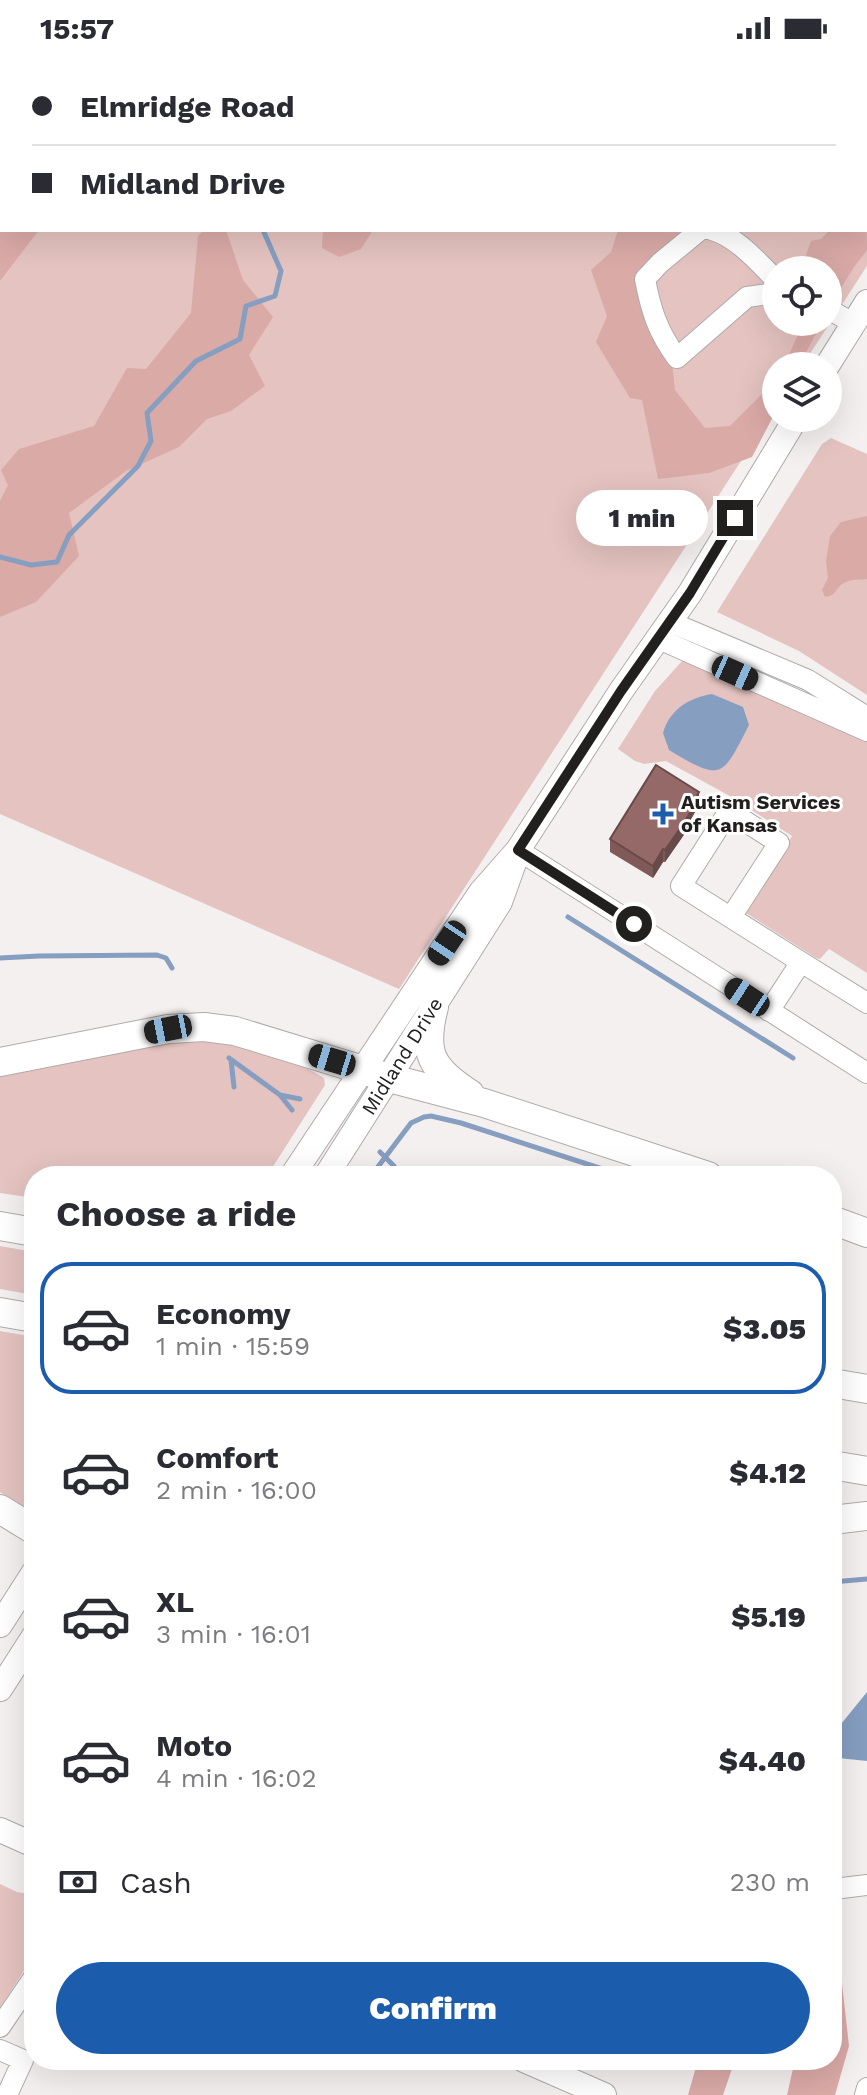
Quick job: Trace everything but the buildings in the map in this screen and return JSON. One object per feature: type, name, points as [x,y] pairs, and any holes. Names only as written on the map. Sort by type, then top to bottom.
[{"type":"highway","points":[[434,1007],[429,1043],[436,1066],[450,1081],[484,1103]]},
{"type":"highway","points":[[0,1062],[168,1029],[204,1027],[235,1031],[484,1103],[677,1166]]},
{"type":"highway","points":[[842,1224],[867,1233]]},
{"type":"highway","points":[[0,1226],[24,1230]]},
{"type":"highway","points":[[0,1312],[24,1316]]},
{"type":"highway","points":[[842,1385],[867,1389]]},
{"type":"highway","points":[[842,1467],[867,1471]]},
{"type":"highway","points":[[0,1509],[24,1524]]},
{"type":"highway","points":[[842,1519],[867,1516]]},
{"type":"main road","points":[[836,352],[863,310]]},
{"type":"main road","name":"Midland Drive","points":[[298,1166],[481,892],[518,850],[621,691],[690,593],[788,432]]},
{"type":"main road","name":"Midland Drive","points":[[332,1166],[500,902],[518,850]]},
{"type":"main road","points":[[0,1625],[24,1588]]},
{"type":"main road","points":[[0,1689],[24,1652]]},
{"type":"main road","points":[[0,1830],[24,1841]]},
{"type":"main road","points":[[547,2070],[604,2095]]},
{"type":"street","points":[[698,232],[645,279],[650,306],[663,339],[677,358],[747,297],[762,295]]},
{"type":"street","points":[[719,232],[762,266]]},
{"type":"street","points":[[842,309],[863,310]]},
{"type":"street","points":[[665,630],[808,680],[867,717]]},
{"type":"street","points":[[665,630],[867,731]]},
{"type":"street","points":[[731,917],[779,843],[729,811],[681,886],[867,1003]]},
{"type":"street","points":[[518,850],[867,1073]]},
{"type":"street","points":[[769,1011],[801,962]]},
{"type":"street","points":[[842,1888],[867,1885]]},
{"type":"street","points":[[0,2027],[24,1992]]},
{"type":"street","points":[[0,2050],[23,2060],[7,2095]]},
{"type":"street","points":[[865,2095],[867,2088]]},
{"type":"shaded area","points":[[0,232],[867,232],[867,266],[842,304],[842,256],[762,256],[762,336],[822,336],[811,352],[762,352],[762,429],[399,989],[0,814]]},
{"type":"shaded area","points":[[0,232],[37,232],[0,281]]},
{"type":"shaded area","points":[[202,232],[227,232],[243,280],[273,317],[249,355],[265,386],[231,411],[207,419],[179,447],[126,471],[69,513],[79,556],[36,602],[0,617],[0,501],[8,485],[1,470],[19,449],[94,426],[127,368],[146,369],[191,313],[198,236]]},
{"type":"shaded area","points":[[323,232],[372,232],[361,249],[339,257],[322,248]]},
{"type":"shaded area","points":[[617,232],[695,232],[638,276],[672,362],[675,390],[705,428],[730,426],[762,394],[762,432],[765,432],[752,457],[709,473],[658,479],[642,400],[630,398],[596,342],[607,316],[591,270],[611,252]]},
{"type":"shaded area","points":[[828,232],[867,232],[867,250],[842,286],[842,256],[807,256],[811,241],[821,239]]},
{"type":"shaded area","points":[[797,336],[815,336],[806,352],[790,352]]},
{"type":"shaded area","points":[[831,438],[867,454],[867,695],[799,651],[717,612],[822,444]]},
{"type":"shaded area","points":[[867,516],[867,579],[846,582],[825,597],[822,590],[828,578],[826,561],[830,536],[841,522]]},
{"type":"shaded area","points":[[683,660],[835,725],[867,742],[867,973],[829,949],[820,959],[816,958],[746,913],[792,836],[728,795],[666,761],[644,764],[618,749],[655,691]]},
{"type":"shaded area","points":[[180,1040],[224,1040],[247,1045],[315,1072],[324,1078],[325,1085],[273,1166],[24,1166],[24,1197],[0,1193],[0,1070]]},
{"type":"shaded area","points":[[0,1246],[24,1250],[24,1293],[0,1289]]},
{"type":"shaded area","points":[[0,1331],[24,1335],[24,1507],[0,1492]]},
{"type":"shaded area","points":[[0,1884],[24,1893],[24,1971],[0,2008]]},
{"type":"shaded area","points":[[842,1983],[849,2046],[835,2095],[787,2095],[793,2070],[842,2070]]},
{"type":"shaded area","points":[[695,2070],[732,2070],[723,2095],[688,2095]]},
{"type":"water","points":[[712,694],[743,707],[749,725],[726,765],[710,770],[669,750],[663,733],[670,717],[682,706]]},
{"type":"water","points":[[867,1692],[867,1761],[842,1758],[842,1723]]},
{"type":"waterway","points":[[0,557],[31,565],[57,562],[69,535],[138,466],[151,441],[147,413],[196,361],[240,339],[246,306],[275,296],[281,271],[264,232]]},
{"type":"waterway","points":[[568,917],[793,1058]]},
{"type":"waterway","points":[[0,958],[157,955],[166,958],[172,968]]},
{"type":"waterway","points":[[229,1058],[280,1095],[300,1099]]},
{"type":"waterway","points":[[231,1060],[234,1087]]},
{"type":"waterway","points":[[280,1095],[292,1110]]},
{"type":"waterway","points":[[379,1166],[411,1123],[431,1116],[593,1166]]},
{"type":"waterway","points":[[380,1152],[394,1166]]},
{"type":"waterway","points":[[842,1581],[867,1579]]},
{"type":"place","name":"Autism Services of Kansas","points":[[663,814]]},
{"type":"route","points":[[634,924],[518,850],[621,691],[690,593],[735,518]]}]
